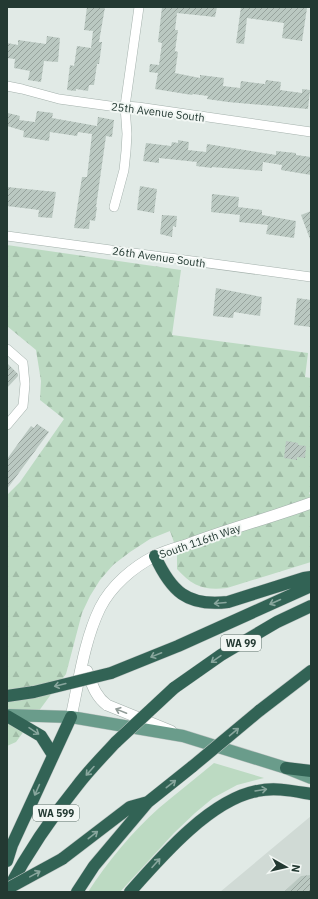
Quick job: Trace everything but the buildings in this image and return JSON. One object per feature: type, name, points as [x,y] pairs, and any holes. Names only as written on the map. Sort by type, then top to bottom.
[{"type":"highway","points":[[155,556],[164,575],[183,596],[204,603],[215,604],[228,602],[311,577]]},
{"type":"highway","points":[[7,696],[34,692],[111,673],[178,646],[311,586]]},
{"type":"highway","name":"WA 99","points":[[116,742],[174,688],[221,655],[278,622],[311,606]]},
{"type":"highway","points":[[77,892],[94,866],[148,802],[259,711],[311,671]]},
{"type":"highway","points":[[299,681],[311,674]]},
{"type":"highway","points":[[7,715],[41,736],[53,755]]},
{"type":"highway","points":[[7,861],[12,845],[71,717]]},
{"type":"highway","name":"WA 599","points":[[7,890],[26,857],[51,820],[77,785],[116,742]]},
{"type":"highway","points":[[286,768],[311,771]]},
{"type":"highway","points":[[130,892],[160,858],[203,818],[229,801],[256,791],[269,789],[289,790],[311,794]]},
{"type":"highway","points":[[7,890],[62,859],[130,807],[148,802]]},
{"type":"main road","points":[[7,715],[71,717],[183,736],[286,768],[311,778]]},
{"type":"street","points":[[114,207],[124,170],[127,134],[125,106],[139,7]]},
{"type":"street","name":"25th Avenue South","points":[[7,86],[22,88],[59,99],[117,107],[125,106],[311,132]]},
{"type":"street","name":"26th Avenue South","points":[[7,236],[311,278]]},
{"type":"street","points":[[7,349],[23,363],[25,384],[23,406],[7,425]]},
{"type":"street","name":"South 116th Way","points":[[71,717],[83,660],[94,623],[101,607],[121,580],[155,556],[204,538],[311,503]]},
{"type":"street","points":[[83,660],[94,692],[106,705],[183,736]]},
{"type":"shaded area","points":[[311,816],[311,892],[220,892]]},
{"type":"green space","points":[[7,245],[181,270],[172,335],[308,353],[305,377],[311,378],[311,491],[309,493],[311,497],[311,562],[227,588],[205,588],[188,580],[177,569],[177,551],[170,531],[150,539],[113,565],[100,580],[82,613],[66,674],[16,742],[7,746],[7,495],[20,482],[64,419],[40,400],[41,381],[36,350],[7,326]]},
{"type":"green space","points":[[214,763],[264,778],[237,785],[213,798],[174,833],[120,892],[88,892],[112,858],[139,827],[159,808]]}]
